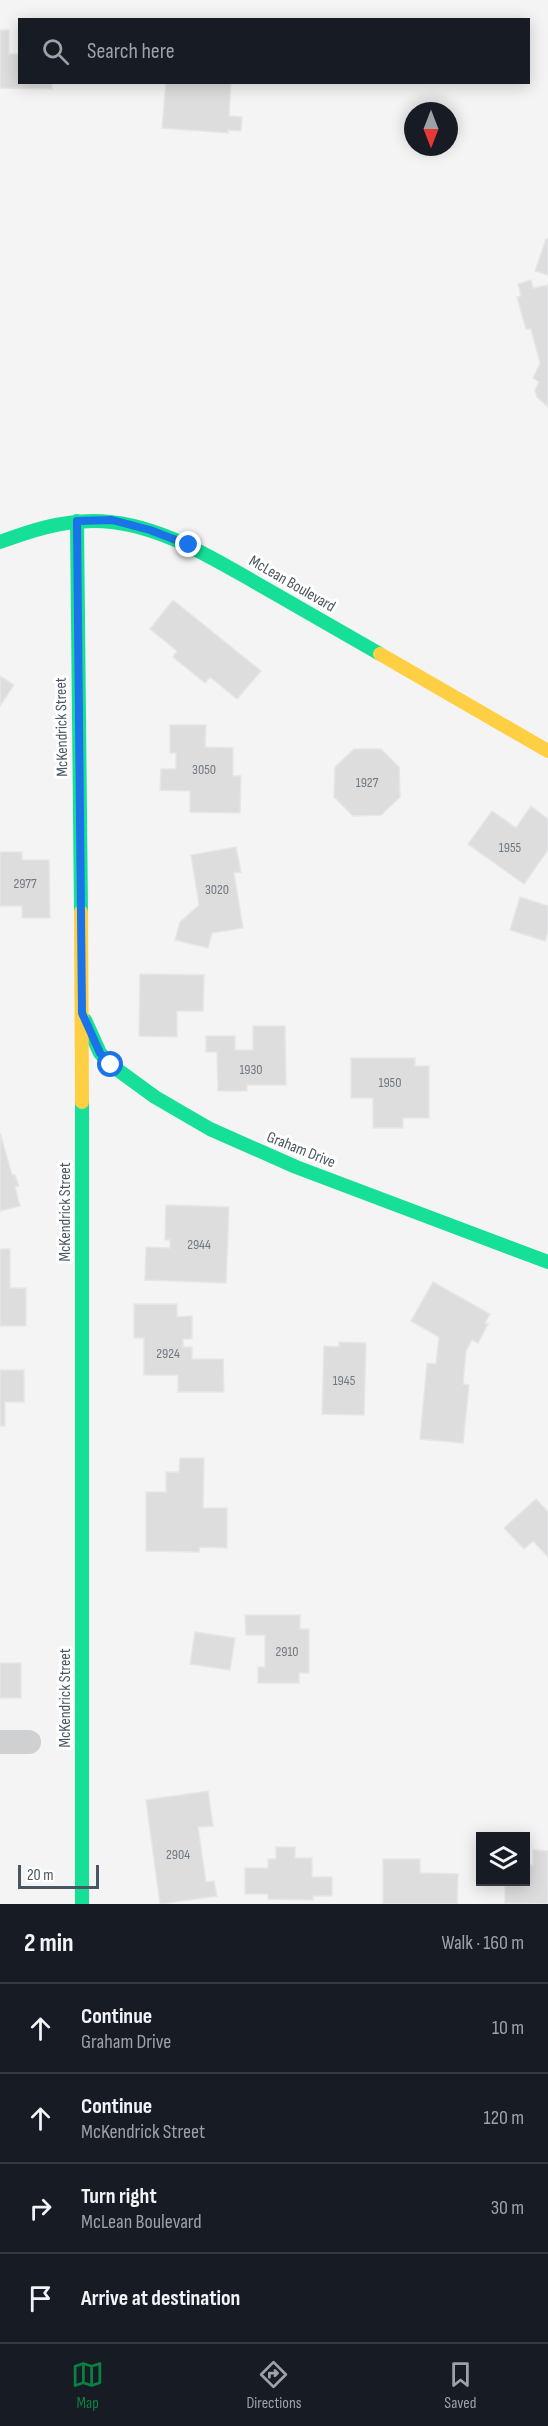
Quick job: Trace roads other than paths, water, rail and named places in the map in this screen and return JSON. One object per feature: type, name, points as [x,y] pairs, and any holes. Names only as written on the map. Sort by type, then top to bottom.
[{"type":"street","name":"McLean Boulevard","points":[[0,542],[47,524],[77,521],[112,520],[150,530],[189,545],[548,751]]},
{"type":"street","name":"McKendrick Street","points":[[77,521],[82,1013],[82,1904]]},
{"type":"street","name":"Graham Drive","points":[[82,1013],[100,1053],[111,1065],[155,1097],[210,1129],[296,1167],[548,1262]]},
{"type":"street","points":[[0,1742],[29,1742]]}]
